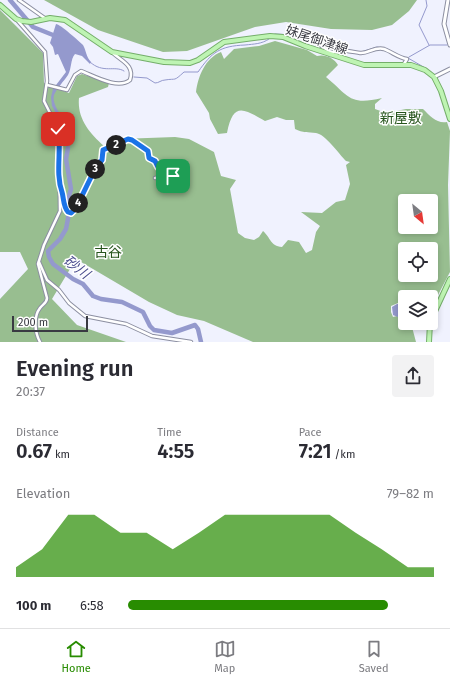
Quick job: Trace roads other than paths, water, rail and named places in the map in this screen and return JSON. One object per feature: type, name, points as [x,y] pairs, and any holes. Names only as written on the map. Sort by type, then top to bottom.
[{"type":"main road","name":"妹尾御津線","points":[[0,5],[16,19],[22,21],[31,22],[46,19],[65,20],[112,52],[128,57],[184,64],[198,60],[224,42],[270,36],[283,37],[364,65],[404,64],[420,68],[434,78]]},
{"type":"main road","points":[[434,78],[441,91],[450,119]]},
{"type":"main road","points":[[438,304],[450,279]]},
{"type":"main road","points":[[429,342],[430,330]]},
{"type":"street","points":[[448,0],[444,24],[450,45]]},
{"type":"street","points":[[20,1],[46,19]]},
{"type":"street","points":[[16,19],[45,52],[47,85],[44,104],[54,121],[59,139],[59,216],[44,245],[39,261],[39,271],[47,298],[47,302],[37,312],[36,332],[40,342]]},
{"type":"street","points":[[296,34],[296,30],[301,31],[331,53],[339,51],[360,53],[374,48],[384,48],[407,59],[404,64]]},
{"type":"street","points":[[47,85],[67,90],[75,75],[81,71],[114,83],[121,84],[128,82],[131,74],[129,65],[112,52]]},
{"type":"street","points":[[434,78],[450,69]]},
{"type":"street","points":[[60,188],[64,203],[69,212],[76,208],[96,167],[102,160],[103,150],[108,146],[115,146],[128,139],[132,140],[148,151],[149,158],[155,161],[158,167],[173,176],[172,179],[155,178]]},
{"type":"street","points":[[39,261],[47,280],[59,290],[69,304],[85,316],[126,324],[152,336],[191,342]]},
{"type":"street","points":[[443,292],[450,290]]},
{"type":"water","points":[[56,24],[66,30],[83,45],[91,62],[90,64],[82,56],[75,54],[72,59],[68,75],[54,95],[54,101],[69,134],[67,153],[68,135],[52,106],[51,97],[53,89],[66,72],[58,54],[55,55],[53,47],[50,43]]},
{"type":"water","points":[[398,304],[398,317],[393,315],[392,307]]},
{"type":"waterway","name":"砂川","points":[[10,0],[33,27],[58,37]]},
{"type":"waterway","points":[[426,0],[427,6],[419,25],[429,45]]},
{"type":"waterway","points":[[297,29],[305,32]]},
{"type":"waterway","points":[[275,34],[294,35]]},
{"type":"waterway","points":[[134,77],[147,78],[155,83],[175,79],[184,72],[198,72],[208,59],[217,51],[229,47],[258,44],[269,39]]},
{"type":"waterway","points":[[314,39],[322,45]]},
{"type":"waterway","points":[[409,57],[430,45],[447,45]]},
{"type":"waterway","points":[[361,52],[377,47],[387,49]]},
{"type":"waterway","points":[[408,58],[427,69]]},
{"type":"waterway","points":[[90,62],[100,68],[120,69],[124,71]]},
{"type":"waterway","name":"砂川","points":[[68,148],[66,159],[71,189],[68,200],[70,208],[66,229],[60,239],[48,251],[49,257],[53,264],[73,279],[83,284],[93,296],[101,299],[122,302],[143,312],[150,326],[154,330],[172,333],[195,325],[198,329],[201,342]]},
{"type":"district","name":"新屋敷","points":[[401,118]]},
{"type":"district","name":"古谷","points":[[108,252]]}]
